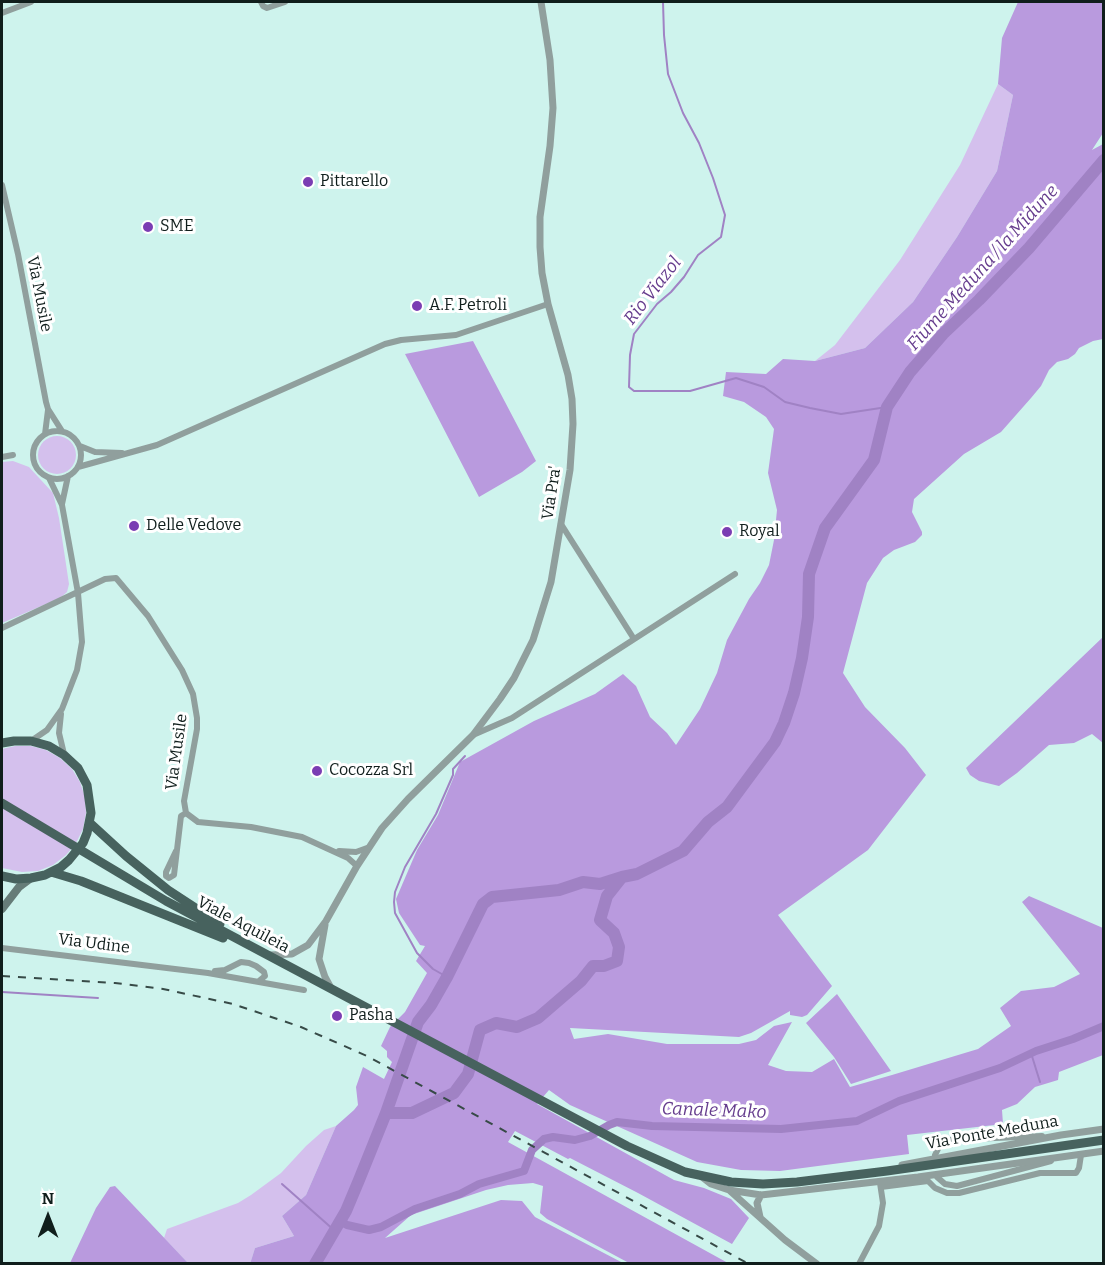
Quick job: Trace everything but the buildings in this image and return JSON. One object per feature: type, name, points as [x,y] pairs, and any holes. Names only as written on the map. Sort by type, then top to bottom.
[{"type":"main road","points":[[2,743],[31,741],[49,746],[64,755],[78,768],[87,785],[91,804],[90,822],[83,843],[69,860],[51,872],[31,878],[16,879],[2,876]]},
{"type":"main road","name":"Viale Aquileia","points":[[2,803],[90,858],[166,901],[542,1101]]},
{"type":"main road","points":[[90,822],[126,856],[168,890],[264,954]]},
{"type":"main road","points":[[51,872],[81,881],[264,954]]},
{"type":"main road","points":[[2,909],[19,887],[31,878]]},
{"type":"main road","name":"Via Ponte Meduna","points":[[542,1101],[655,1160],[702,1177],[731,1182],[763,1184],[887,1171],[1104,1140]]},
{"type":"street","points":[[2,13],[31,2]]},
{"type":"street","points":[[261,2],[262,6],[267,8],[285,2]]},
{"type":"street","name":"Via Pra'","points":[[264,954],[286,955],[303,949],[326,921],[368,848],[408,799],[473,735],[501,699],[533,640],[551,582],[572,447],[572,399],[542,273],[540,217],[550,146],[552,88],[541,2]]},
{"type":"street","name":"Via Musile","points":[[2,185],[48,409]]},
{"type":"street","points":[[62,431],[51,431],[45,434],[34,445],[33,458],[39,471],[49,478],[59,479],[68,476],[78,467],[166,441],[385,344],[401,340],[456,335],[501,322],[548,304]]},
{"type":"street","points":[[48,409],[62,431],[74,438],[80,446],[95,452],[126,453]]},
{"type":"street","points":[[45,434],[48,409]]},
{"type":"street","points":[[78,467],[81,457],[80,446]]},
{"type":"street","points":[[2,457],[13,455]]},
{"type":"street","points":[[62,505],[68,476]]},
{"type":"street","points":[[49,478],[62,505],[81,617],[81,650],[77,670],[62,709],[59,733],[64,755]]},
{"type":"street","points":[[561,524],[634,639]]},
{"type":"street","points":[[473,735],[512,718],[735,574]]},
{"type":"street","name":"Via Musile","points":[[2,628],[111,577],[120,580],[148,616],[189,684],[196,704],[197,718],[184,801],[186,813],[198,822],[302,837],[348,858],[357,866]]},
{"type":"street","points":[[31,741],[47,730],[62,709]]},
{"type":"street","points":[[176,851],[181,816],[186,813]]},
{"type":"street","points":[[327,848],[346,852],[368,848]]},
{"type":"street","name":"Via Pra'","points":[[326,921],[319,959],[325,977],[332,988]]},
{"type":"street","name":"Via Udine","points":[[2,948],[184,970],[304,990]]},
{"type":"street","name":"Via Udine","points":[[184,970],[218,971],[244,962],[264,972],[265,976],[259,981]]},
{"type":"street","name":"Via Ponte Meduna","points":[[887,1171],[903,1164],[1104,1129]]},
{"type":"street","points":[[935,1155],[940,1145],[948,1140],[1061,1135]]},
{"type":"street","name":"Via Ponte Meduna","points":[[880,1184],[1104,1151]]},
{"type":"street","name":"Via Ponte Meduna","points":[[702,1177],[711,1184],[729,1190],[762,1195],[928,1181],[947,1193],[959,1193],[1034,1174],[1076,1173],[1081,1155]]},
{"type":"street","name":"Via Ponte Meduna","points":[[937,1177],[945,1184],[957,1186],[1066,1157]]},
{"type":"street","points":[[859,1263],[879,1226],[883,1203],[880,1184]]},
{"type":"street","points":[[729,1190],[785,1240],[817,1263]]},
{"type":"street","points":[[760,1217],[758,1203],[762,1195]]},
{"type":"shaded area","points":[[1018,2],[1103,2],[1103,133],[1092,150],[1103,144],[1103,339],[1079,348],[1068,359],[1057,362],[1049,370],[1041,386],[1001,432],[964,454],[914,499],[912,512],[922,535],[915,542],[894,550],[883,558],[867,583],[843,673],[865,707],[905,748],[926,775],[868,850],[778,915],[832,986],[807,1015],[802,1017],[790,1015],[790,1011],[751,1033],[739,1037],[570,1028],[574,1039],[608,1034],[667,1044],[739,1044],[756,1040],[774,1026],[792,1022],[768,1065],[786,1071],[812,1072],[834,1059],[850,1087],[892,1075],[978,1049],[1011,1026],[1000,1008],[1021,991],[1054,987],[1080,974],[1022,902],[1029,896],[1103,928],[1103,1055],[1059,1072],[1058,1080],[1035,1087],[1017,1104],[1002,1110],[1003,1124],[907,1135],[909,1154],[780,1171],[741,1170],[697,1162],[570,1105],[549,1090],[537,1104],[674,1180],[704,1188],[731,1199],[749,1218],[732,1244],[638,1193],[515,1131],[508,1142],[728,1263],[629,1263],[547,1219],[540,1213],[543,1186],[533,1183],[486,1190],[411,1215],[385,1238],[501,1200],[522,1201],[535,1217],[623,1263],[250,1264],[255,1248],[294,1236],[282,1216],[306,1195],[336,1126],[358,1105],[356,1087],[363,1067],[384,1079],[392,1062],[387,1057],[387,1051],[381,1046],[390,1027],[405,1012],[427,973],[416,961],[425,946],[420,945],[399,913],[396,899],[417,850],[438,815],[460,762],[534,721],[595,694],[623,674],[636,686],[650,717],[676,745],[700,709],[717,673],[727,640],[769,565],[777,510],[768,473],[774,429],[766,417],[744,402],[723,396],[726,372],[766,374],[783,359],[815,361],[865,348],[913,302],[957,237],[997,171],[1013,95],[998,84],[1002,38]]},
{"type":"shaded area","points":[[998,84],[1013,95],[997,171],[957,237],[913,302],[865,348],[815,361],[835,345],[900,260],[960,165]]},
{"type":"shaded area","points":[[473,341],[536,461],[522,472],[479,497],[405,354]]},
{"type":"shaded area","points":[[57,436],[70,442],[76,455],[70,468],[57,474],[44,468],[38,455],[44,442]]},
{"type":"shaded area","points":[[13,461],[29,467],[53,493],[69,584],[67,592],[60,598],[2,623],[2,462]]},
{"type":"shaded area","points":[[1103,637],[1103,743],[1092,734],[1074,743],[1049,745],[999,786],[979,781],[970,775],[966,768]]},
{"type":"shaded area","points":[[31,746],[46,750],[60,758],[72,769],[85,797],[86,813],[83,829],[76,843],[53,865],[38,871],[22,872],[2,868],[2,749]]},
{"type":"shaded area","points":[[837,994],[891,1071],[851,1084],[834,1057],[806,1023]]},
{"type":"shaded area","points":[[336,1126],[306,1195],[282,1216],[294,1236],[255,1248],[250,1264],[188,1263],[164,1238],[167,1229],[238,1203],[251,1195],[281,1173],[324,1130]]},
{"type":"shaded area","points":[[115,1186],[188,1263],[70,1263],[96,1208],[110,1187]]},
{"type":"waterway","name":"Rio Viazol","points":[[663,2],[668,74],[683,113],[699,143],[725,215],[721,237],[698,255],[684,277],[657,304],[634,334],[630,355],[629,387],[634,391],[690,391],[736,378],[764,387],[785,402],[841,414],[887,407]]},
{"type":"waterway","name":"Fiume Meduna / la Midune","points":[[386,1113],[412,1113],[454,1093],[468,1074],[480,1030],[496,1023],[517,1027],[538,1018],[581,981],[593,966],[604,966],[617,961],[619,947],[614,933],[600,920],[607,896],[622,877],[637,874],[683,851],[708,822],[727,807],[775,742],[794,693],[802,658],[808,617],[809,574],[825,528],[874,460],[887,407],[910,372],[943,334],[1029,248],[1104,160]]},
{"type":"waterway","points":[[447,977],[433,969],[417,953],[395,913],[394,902],[395,892],[405,867],[436,814],[453,775],[453,769],[465,756]]},
{"type":"waterway","name":"Fiume Meduna / la Midune","points":[[315,1264],[346,1211],[386,1113],[418,1022],[447,977],[483,904],[492,897],[559,890],[583,882],[600,884],[622,877]]},
{"type":"waterway","points":[[2,992],[98,998]]},
{"type":"waterway","name":"Canale Mako","points":[[340,1221],[369,1230],[381,1227],[415,1209],[460,1194],[479,1184],[524,1171],[532,1150],[544,1139],[553,1137],[575,1140],[590,1136],[617,1122],[652,1126],[781,1129],[857,1121],[899,1101],[1000,1068],[1036,1051],[1104,1026]]},
{"type":"waterway","points":[[1031,1053],[1040,1082]]},
{"type":"waterway","points":[[282,1184],[335,1231]]},
{"type":"railway","points":[[2,976],[115,983],[163,989],[233,1004],[301,1027],[367,1056],[749,1264]]},
{"type":"place","name":"Pittarello","points":[[308,182]]},
{"type":"place","name":"SME","points":[[148,227]]},
{"type":"place","name":"A.F. Petroli","points":[[417,306]]},
{"type":"place","name":"Delle Vedove","points":[[134,526]]},
{"type":"place","name":"Royal","points":[[727,532]]},
{"type":"place","name":"Cocozza Srl","points":[[317,771]]},
{"type":"place","name":"Pasha","points":[[337,1016]]}]
